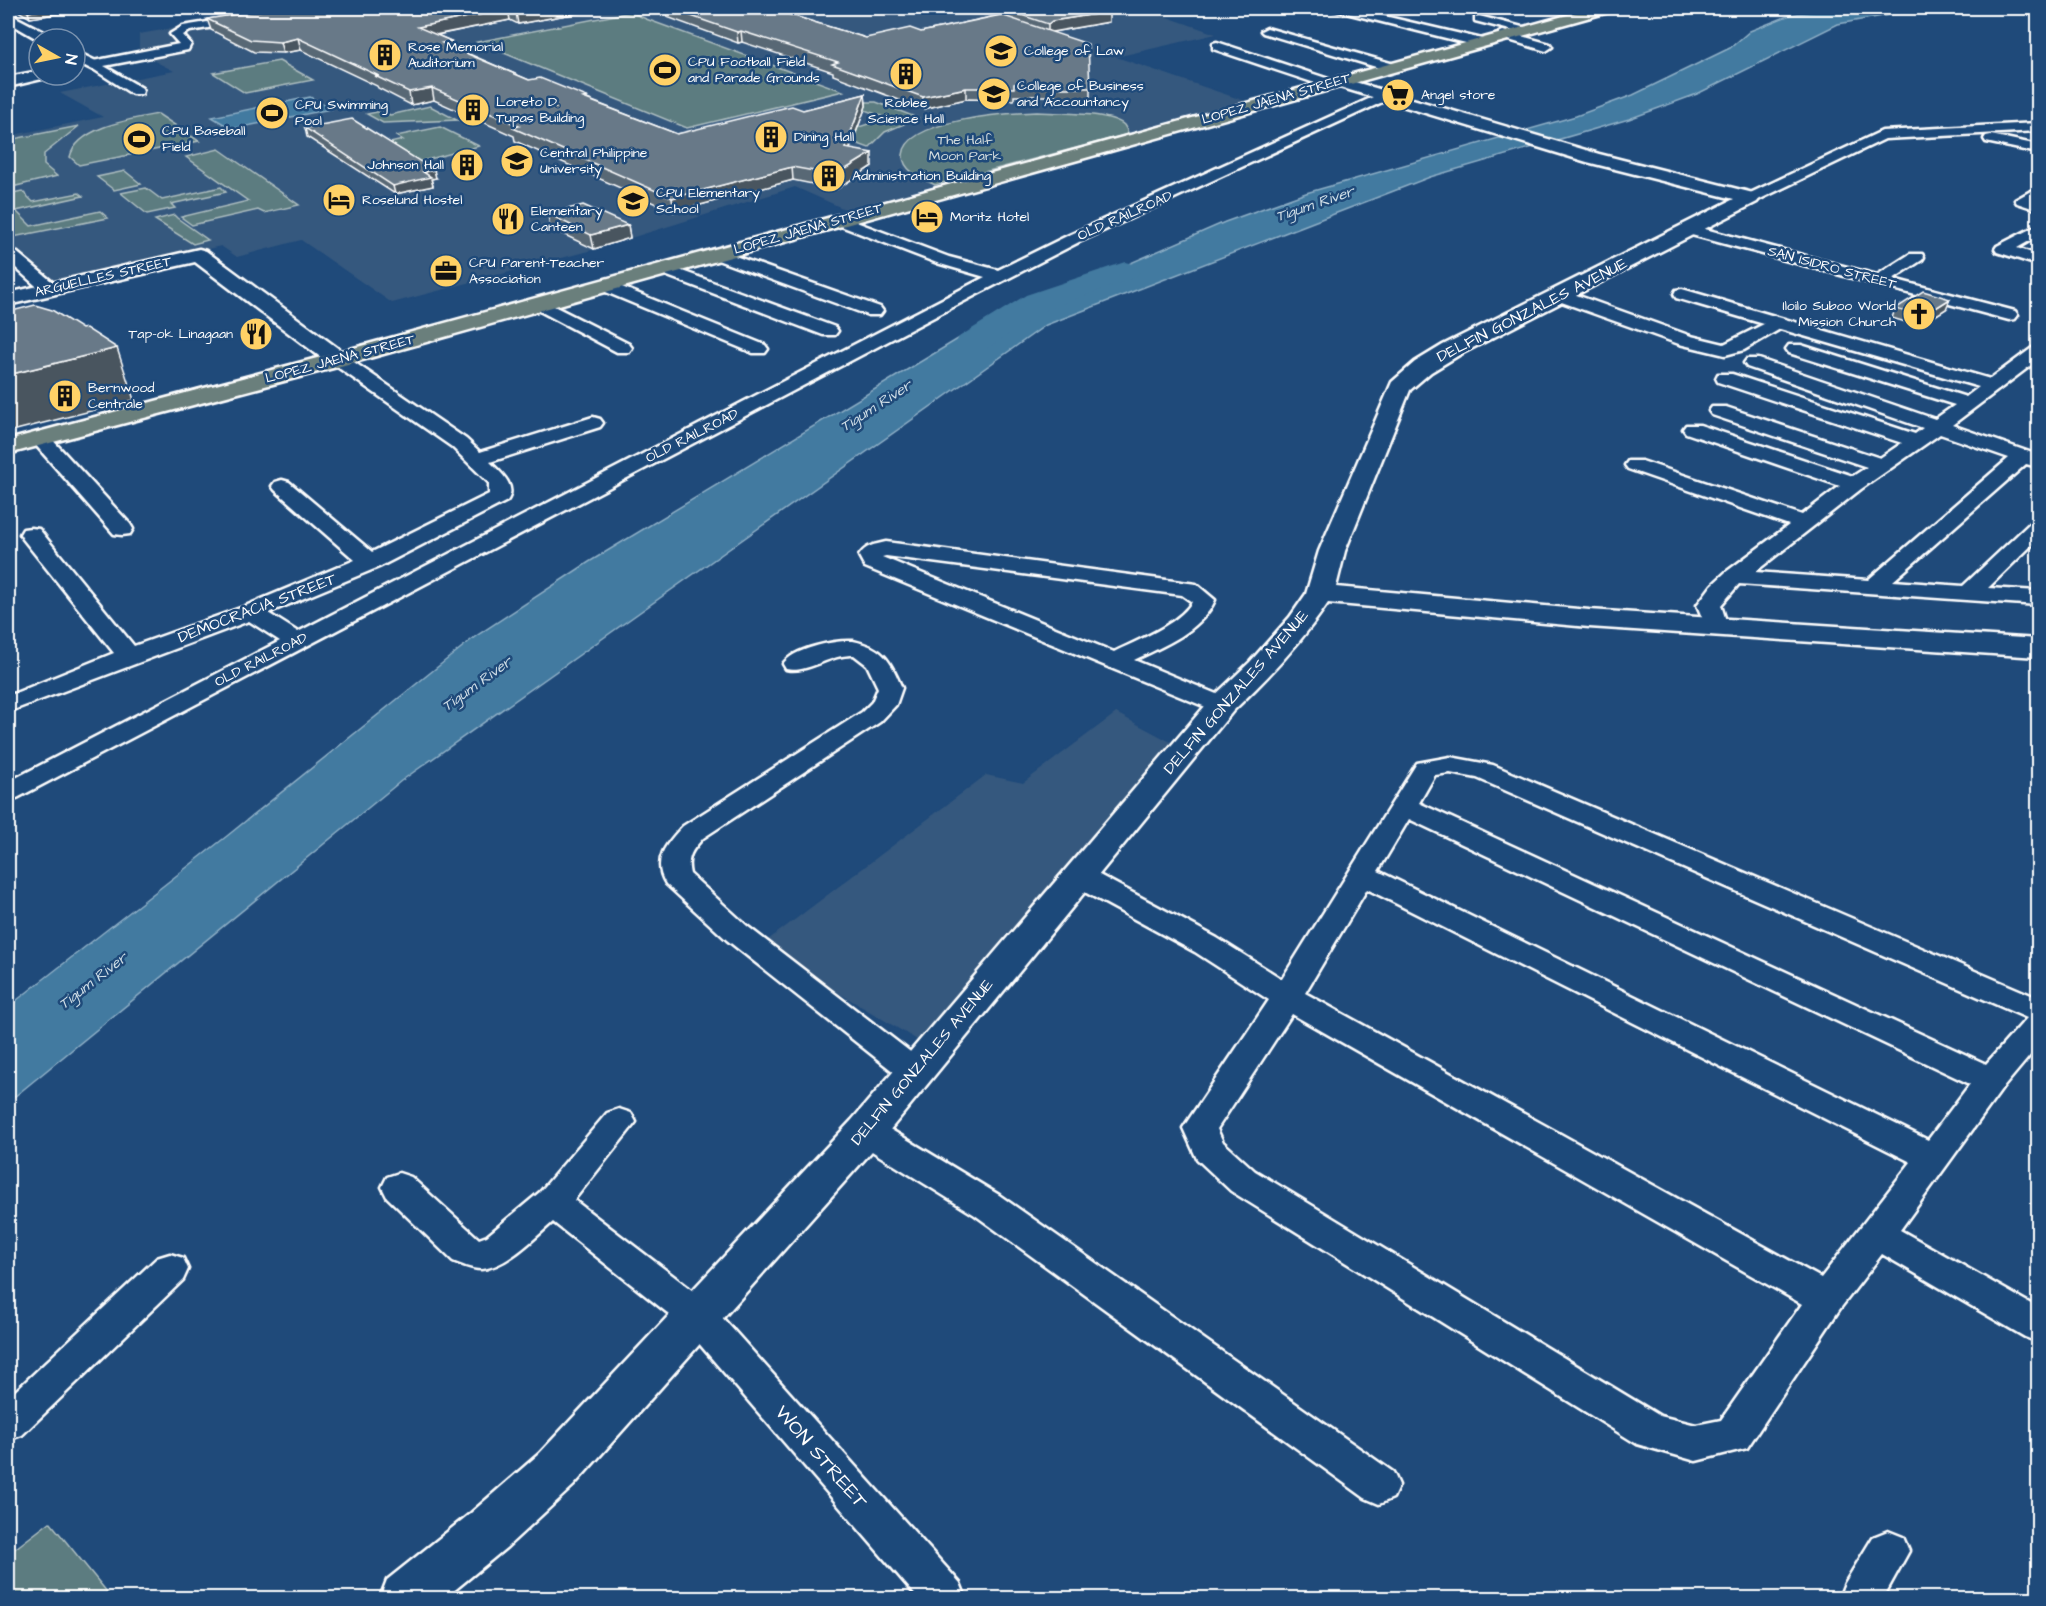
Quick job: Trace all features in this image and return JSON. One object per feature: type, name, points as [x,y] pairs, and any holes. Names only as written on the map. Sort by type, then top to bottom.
[{"type":"main road","name":"LOPEZ JAENA STREET","points":[[8,447],[339,360],[1503,35],[1607,8]]},
{"type":"street","points":[[87,66],[184,47],[176,34],[187,28],[311,8]]},
{"type":"street","points":[[1338,8],[1478,42]]},
{"type":"street","points":[[10,14],[29,27]]},
{"type":"street","points":[[1479,19],[1522,30]]},
{"type":"street","points":[[1267,31],[1390,67]]},
{"type":"street","points":[[1503,35],[1546,48]]},
{"type":"street","points":[[1217,46],[1593,158],[1751,198]]},
{"type":"street","points":[[87,62],[137,91]]},
{"type":"street","points":[[8,82],[27,78]]},
{"type":"street","name":"OLD RAILROAD","points":[[8,792],[1073,239],[1384,96]]},
{"type":"street","points":[[1955,131],[2038,127]]},
{"type":"street","points":[[1955,131],[2038,149]]},
{"type":"street","name":"DELFIN GONZALES AVENUE","points":[[406,1599],[556,1470],[866,1131],[1222,705],[1261,668],[1300,623],[1320,594],[1332,551],[1400,387],[1423,367],[1451,350],[1751,198],[1882,135],[1955,131]]},
{"type":"street","points":[[2038,191],[2022,200],[2038,206]]},
{"type":"street","points":[[838,220],[943,260],[1000,276]]},
{"type":"street","name":"SAN ISIDRO STREET","points":[[1690,230],[2009,315]]},
{"type":"street","points":[[2038,230],[2003,249],[2008,253],[2038,260]]},
{"type":"street","points":[[8,253],[50,289]]},
{"type":"street","name":"ARGUELLES STREET","points":[[8,299],[199,255],[339,360]]},
{"type":"street","points":[[718,255],[874,311]]},
{"type":"street","points":[[1878,281],[1916,257]]},
{"type":"street","points":[[663,269],[829,331]]},
{"type":"street","points":[[607,286],[759,349]]},
{"type":"street","points":[[1682,294],[1994,386]]},
{"type":"street","points":[[1559,295],[1685,340],[1725,350],[1738,346],[1779,322]]},
{"type":"street","points":[[540,304],[623,348]]},
{"type":"street","points":[[1795,350],[1967,403]]},
{"type":"street","points":[[1716,627],[1709,605],[1734,577],[1855,484],[1939,426],[2038,352]]},
{"type":"street","points":[[339,360],[459,443],[500,482],[500,497],[548,511]]},
{"type":"street","points":[[1753,363],[2031,459]]},
{"type":"street","points":[[1725,378],[1917,441]]},
{"type":"street","points":[[1719,411],[1882,465]]},
{"type":"street","points":[[476,460],[593,423]]},
{"type":"street","points":[[1693,429],[1855,484]]},
{"type":"street","points":[[40,438],[122,529]]},
{"type":"street","points":[[1873,586],[2031,459]]},
{"type":"street","points":[[1635,465],[1805,523]]},
{"type":"street","points":[[282,486],[371,562]]},
{"type":"street","name":"DEMOCRACIA STREET","points":[[8,705],[129,656],[251,612],[371,562],[500,497]]},
{"type":"street","points":[[1970,592],[2038,528]]},
{"type":"street","points":[[31,534],[129,656]]},
{"type":"street","points":[[1113,662],[1188,621],[1203,608],[1204,600],[1188,589],[886,549],[875,551],[870,556],[873,562],[1113,662],[1222,705]]},
{"type":"street","points":[[1734,577],[2038,598]]},
{"type":"street","points":[[1320,594],[1430,605],[1716,627],[2038,648]]},
{"type":"street","points":[[251,612],[296,641]]},
{"type":"street","points":[[795,664],[821,651],[841,648],[856,650],[870,654],[890,688],[883,705],[871,717],[693,831],[678,848],[673,862],[676,877],[737,933],[915,1072]]},
{"type":"street","points":[[2038,1010],[1484,771],[1450,765],[1426,769],[1287,997],[1200,1128],[1209,1150],[1243,1182],[1651,1431],[1696,1443],[1733,1435],[1826,1299],[1991,1080],[2038,1026]]},
{"type":"street","points":[[1404,806],[1991,1080]]},
{"type":"street","points":[[1362,875],[1934,1158]]},
{"type":"street","points":[[1078,876],[1206,945],[1287,997],[1826,1299]]},
{"type":"street","points":[[399,1187],[466,1251],[481,1254],[500,1246],[552,1202],[619,1122]]},
{"type":"street","points":[[866,1131],[987,1205],[1379,1485]]},
{"type":"street","name":"WON STREET","points":[[552,1202],[697,1315],[945,1599]]},
{"type":"street","points":[[1877,1234],[2038,1326]]},
{"type":"street","points":[[8,1423],[170,1269]]},
{"type":"street","points":[[1860,1599],[1888,1551]]},
{"type":"shaded area","name":"Central Philippine University","points":[[284,8],[1074,8],[1086,10],[1141,8],[1216,34],[1116,57],[1245,101],[935,185],[849,211],[795,187],[592,250],[392,303],[301,240],[237,257],[221,246],[56,283],[8,241],[8,136],[103,117],[60,93],[174,71],[139,53],[139,34],[287,9]]},
{"type":"shaded area","points":[[1116,713],[1182,748],[919,1041],[760,946],[986,775],[1023,783]]},
{"type":"green space","name":"CPU Football Field and Parade Grounds","points":[[631,12],[843,91],[687,128],[477,42]]},
{"type":"green space","points":[[279,61],[313,80],[245,93],[213,73]]},
{"type":"green space","points":[[857,102],[876,102],[918,118],[885,132],[869,148],[834,135],[887,118],[859,108]]},
{"type":"green space","points":[[430,106],[457,120],[383,123],[367,114],[382,111],[390,115]]},
{"type":"green space","name":"The Half Moon Park","points":[[1037,112],[1082,114],[1107,118],[1124,125],[1129,134],[935,185],[914,174],[904,161],[903,155],[908,143],[921,133],[939,126],[961,120]]},
{"type":"green space","name":"CPU Baseball Field","points":[[158,114],[199,141],[79,165],[70,157],[83,138],[94,132],[121,122]]},
{"type":"green space","points":[[79,126],[44,154],[44,165],[57,176],[8,188],[8,140]]},
{"type":"green space","points":[[440,127],[479,146],[377,173],[356,151],[403,140],[396,136]]},
{"type":"green space","points":[[219,149],[299,205],[264,213],[258,210],[192,225],[181,217],[248,201],[186,157]]},
{"type":"green space","points":[[125,171],[141,184],[114,190],[97,177]]},
{"type":"green space","points":[[221,187],[226,192],[171,204],[175,208],[147,214],[121,193],[146,188],[162,200]]},
{"type":"green space","points":[[22,191],[33,202],[79,193],[83,196],[16,211],[31,226],[100,211],[108,218],[13,237],[8,233],[8,194]]},
{"type":"green space","points":[[174,215],[208,240],[193,244],[155,220]]},
{"type":"green space","points":[[50,1522],[112,1598],[8,1598],[8,1554]]},
{"type":"water","points":[[1837,8],[1928,8],[1838,24],[1697,94],[1629,119],[1430,177],[1046,325],[401,781],[8,1102],[8,1007],[227,836],[476,636],[589,562],[963,336],[1225,222],[1306,193],[1576,116],[1633,95],[1730,48],[1750,31],[1790,15]]},
{"type":"water","name":"CPU Swimming Pool","points":[[310,97],[331,109],[232,129],[212,117]]},
{"type":"building","points":[[21,8],[54,8],[28,12]]},
{"type":"building","points":[[276,8],[544,8],[516,12],[508,9],[418,27],[451,41],[442,43],[529,80],[540,78],[587,97],[583,98],[677,134],[792,106],[803,110],[865,94],[845,148],[872,153],[836,175],[792,167],[672,198],[513,128],[519,126],[432,88],[409,92],[298,38],[280,42],[251,40],[207,19]]},
{"type":"building","points":[[668,8],[768,8],[866,38],[910,28],[921,32],[1001,15],[1088,44],[1090,88],[1014,84],[1014,88],[966,88],[923,97],[832,64],[838,62],[741,31],[737,32]]},
{"type":"building","points":[[1000,8],[1096,8],[1109,12],[1052,21],[1048,24]]},
{"type":"building","points":[[352,119],[434,170],[423,172],[431,177],[393,186],[305,128]]},
{"type":"building","points":[[583,205],[628,225],[591,235],[548,214]]},
{"type":"building","points":[[1923,291],[1950,299],[1923,316],[1895,309]]},
{"type":"building","points":[[35,305],[52,310],[117,348],[8,375],[8,312]]},
{"type":"waterway","name":"Tigum River","points":[[971,344],[1037,302],[1125,271]]},
{"type":"place","name":"College of Law","points":[[1001,51]]},
{"type":"place","name":"Rose Memorial Auditorium","points":[[385,55]]},
{"type":"place","name":"CPU Football Field and Parade Grounds","points":[[665,70]]},
{"type":"place","name":"Roblee Science Hall","points":[[906,74]]},
{"type":"place","name":"College of Business and Accountancy","points":[[994,94]]},
{"type":"place","name":"Angel store","points":[[1398,95]]},
{"type":"place","name":"Loreto D. Tupas Building","points":[[473,110]]},
{"type":"place","name":"CPU Swimming Pool","points":[[272,113]]},
{"type":"place","name":"Dining Hall","points":[[771,137]]},
{"type":"place","name":"CPU Baseball Field","points":[[139,139]]},
{"type":"place","name":"Central Philippine University","points":[[517,161]]},
{"type":"place","name":"Johnson Hall","points":[[467,165]]},
{"type":"place","name":"Administration Building","points":[[829,176]]},
{"type":"place","name":"Roselund Hostel","points":[[339,200]]},
{"type":"place","name":"CPU Elementary School","points":[[633,201]]},
{"type":"place","name":"Moritz Hotel","points":[[927,217]]},
{"type":"place","name":"Elementary Canteen","points":[[508,219]]},
{"type":"place","name":"CPU Parent-Teacher Association","points":[[446,271]]},
{"type":"place","name":"Iloilo Suboo World Mission Church","points":[[1919,314]]},
{"type":"place","name":"Tap-ok Linagaan","points":[[256,334]]},
{"type":"place","name":"Bernwood Centrale","points":[[65,396]]}]
